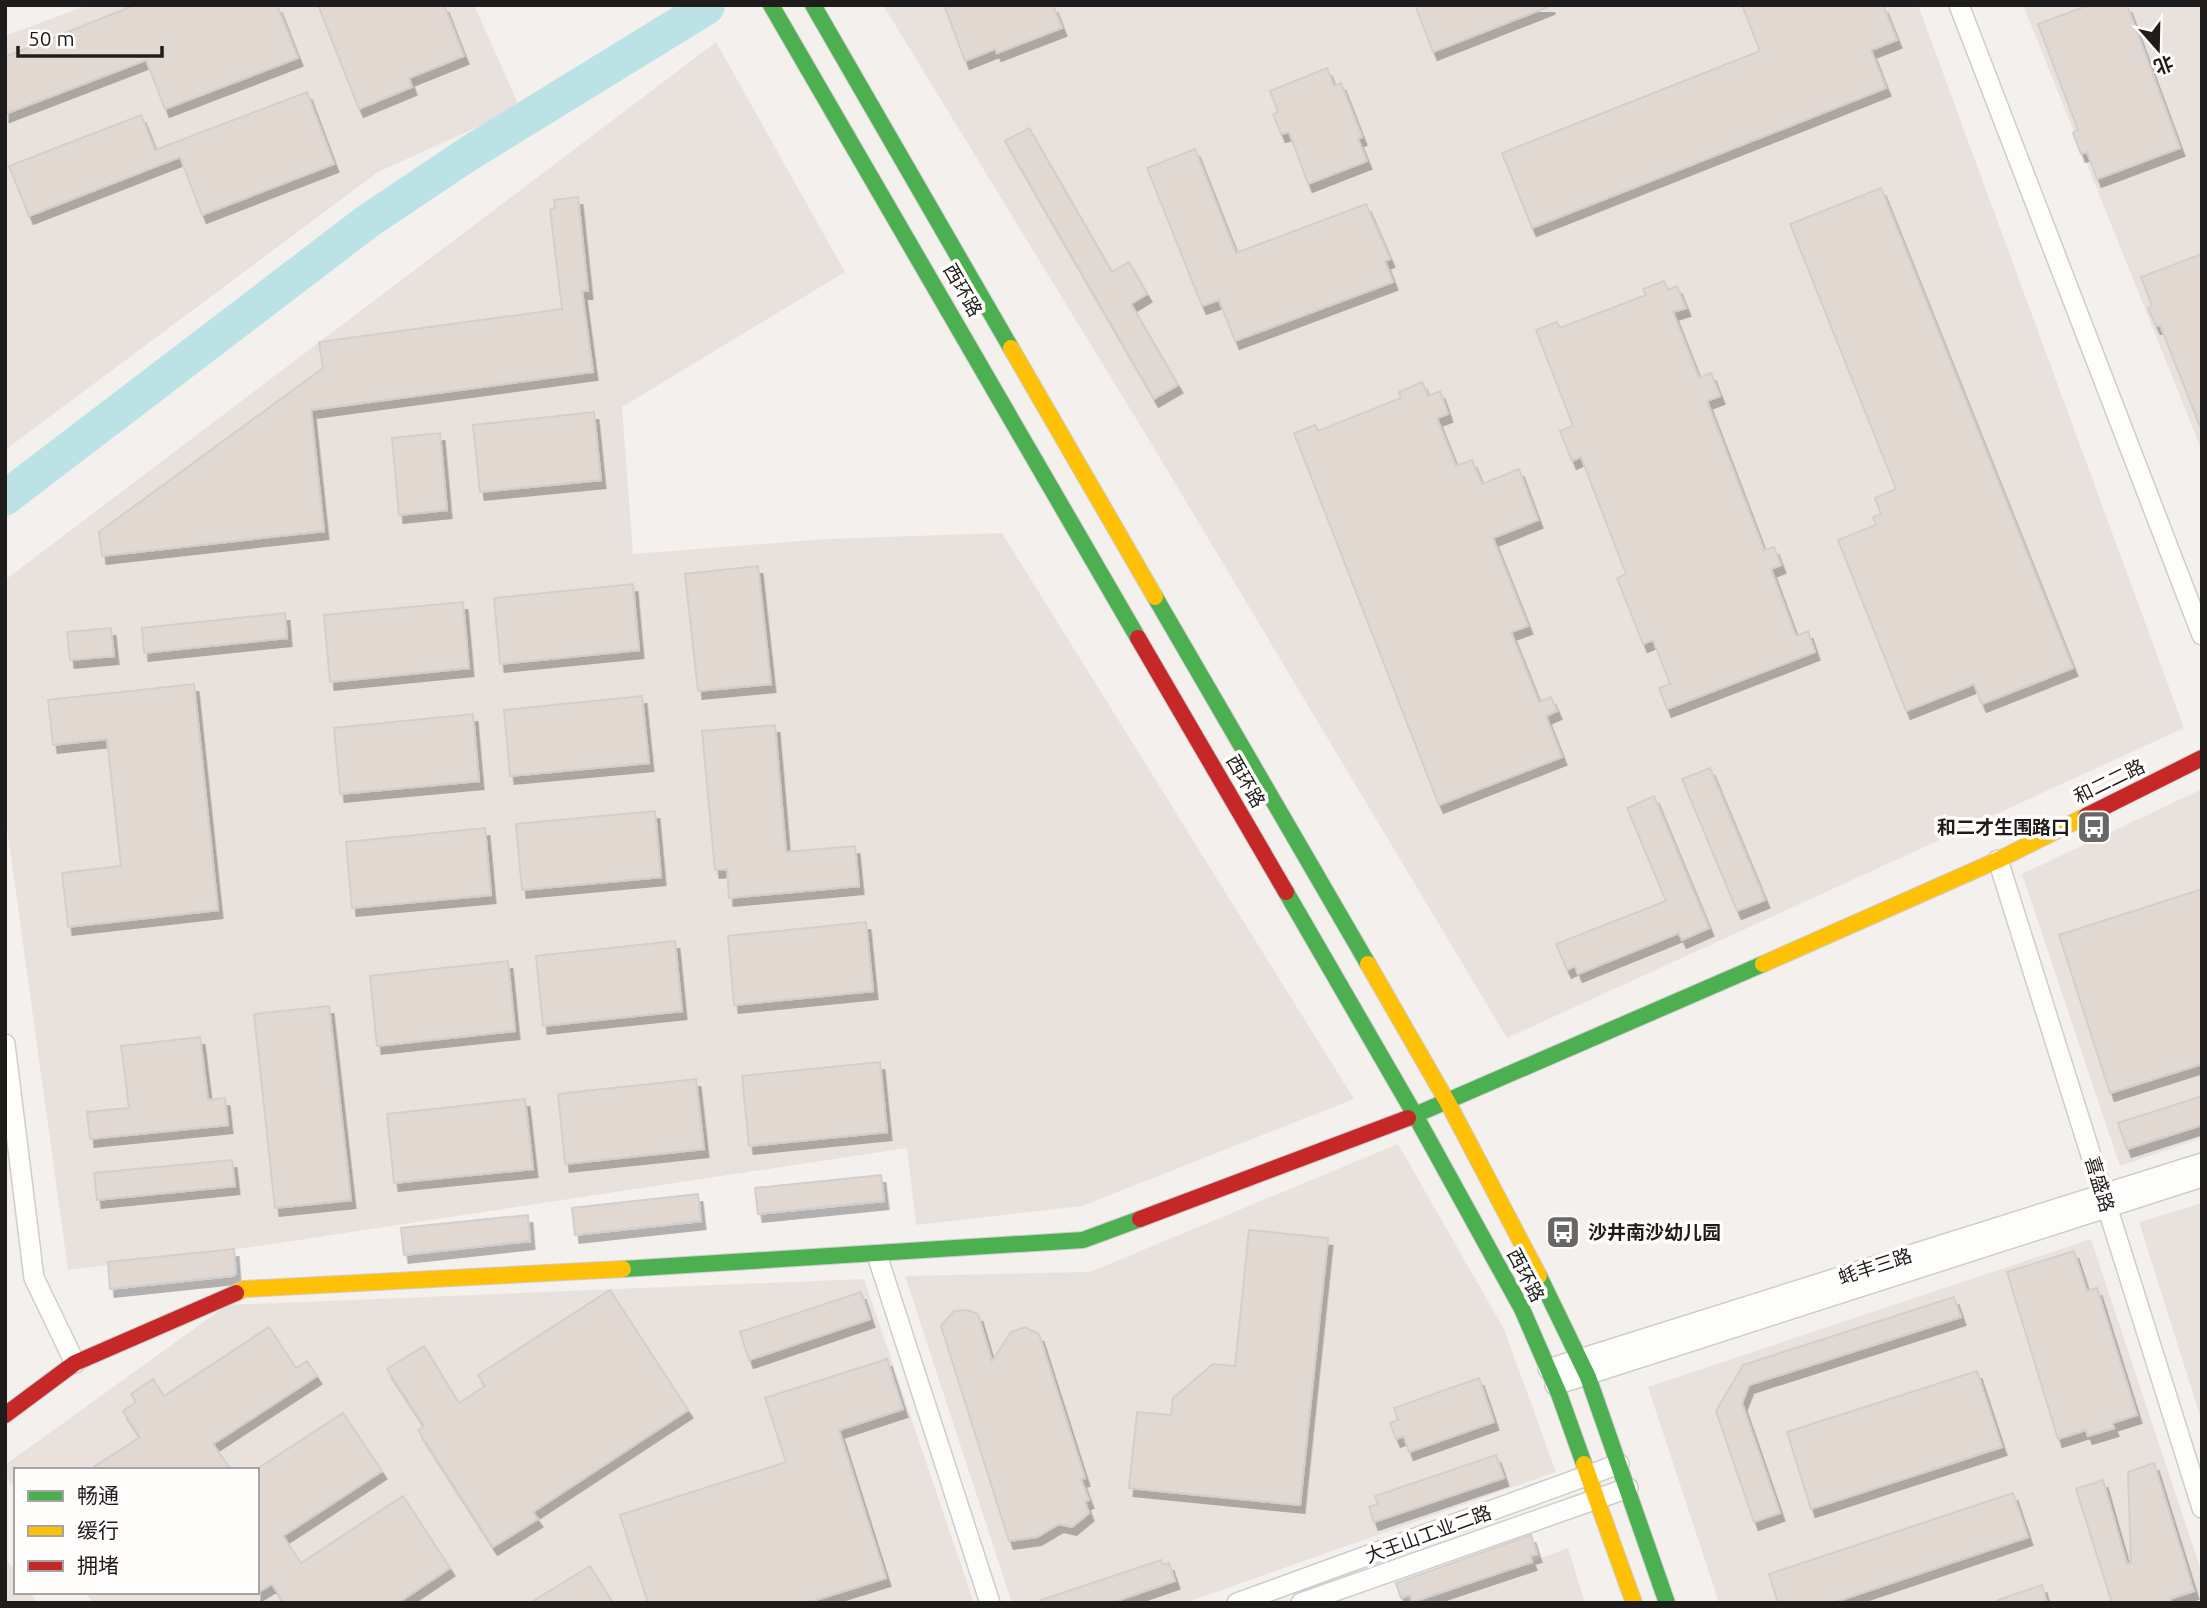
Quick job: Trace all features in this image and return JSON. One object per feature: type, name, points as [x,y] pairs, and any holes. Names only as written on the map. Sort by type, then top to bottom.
[{"type":"main road","name":"西环路","points":[[771,5],[1415,1115],[1521,1309],[1552,1377],[1634,1603]]},
{"type":"main road","name":"西环路","points":[[813,5],[1448,1103],[1560,1316],[1583,1367],[1667,1603]]},
{"type":"main road","name":"和二二路","points":[[5,1415],[75,1363],[244,1289],[877,1255],[1083,1240],[1448,1103],[1998,860],[2202,758]]},
{"type":"street","points":[[1959,5],[2202,635]]},
{"type":"street","name":"喜盛路","points":[[1998,860],[2202,1508]]},
{"type":"street","points":[[5,1044],[34,1278],[75,1363]]},
{"type":"street","name":"蚝丰三路","points":[[1552,1377],[2105,1200],[2202,1163]]},
{"type":"street","name":"蚝丰三路","points":[[2105,1200],[2202,1177]]},
{"type":"street","points":[[877,1255],[990,1603]]},
{"type":"street","name":"大王山工业二路","points":[[1237,1603],[1619,1464]]},
{"type":"street","name":"大王山工业二路","points":[[1301,1603],[1628,1488]]},
{"type":"shaded area","points":[[88,5],[474,5],[520,108],[378,172],[5,450],[5,36]]},
{"type":"shaded area","points":[[883,5],[1918,5],[2184,728],[1507,1038],[1154,448]]},
{"type":"shaded area","points":[[2023,5],[2202,5],[2202,451]]},
{"type":"shaded area","points":[[716,42],[845,272],[622,407],[633,554],[827,539],[1002,533],[1354,1099],[1082,1206],[916,1225],[907,1148],[245,1248],[68,1270],[5,813],[5,580]]},
{"type":"shaded area","points":[[2202,789],[2202,1138],[2120,1166],[2022,874]]},
{"type":"shaded area","points":[[1398,1144],[1504,1329],[1556,1472],[1185,1603],[1012,1603],[905,1276],[1090,1272]]},
{"type":"shaded area","points":[[2202,1203],[2202,1422],[2139,1222]]},
{"type":"shaded area","points":[[2091,1239],[2202,1573],[2202,1603],[1719,1603],[1648,1387]]},
{"type":"shaded area","points":[[864,1279],[974,1603],[92,1603],[86,1594],[259,1594],[259,1468],[14,1468],[14,1487],[5,1475],[5,1465],[227,1305]]},
{"type":"shaded area","points":[[1568,1548],[1585,1603],[1419,1603]]},
{"type":"shaded area","points":[[5,1558],[14,1570],[14,1594],[31,1594],[37,1603],[5,1603]]},
{"type":"building","points":[[135,5],[277,5],[298,58],[165,109],[146,60],[5,114],[5,57]]},
{"type":"building","points":[[318,5],[444,5],[464,56],[409,78],[412,87],[359,109]]},
{"type":"building","points":[[944,5],[1053,5],[1062,28],[997,53],[995,49],[965,61]]},
{"type":"building","points":[[1415,5],[1550,5],[1550,6],[1433,52]]},
{"type":"building","points":[[1742,5],[1883,5],[1897,40],[1871,50],[1886,88],[1532,228],[1502,153],[1760,51]]},
{"type":"building","points":[[2089,5],[2127,5],[2180,148],[2097,179],[2087,152],[2081,154],[2073,133],[2078,130],[2038,24]]},
{"type":"building","points":[[1327,68],[1334,86],[1341,83],[1362,137],[1358,139],[1367,161],[1308,184],[1289,132],[1281,134],[1273,114],[1278,112],[1270,91]]},
{"type":"building","points":[[307,92],[334,164],[202,215],[180,157],[29,216],[9,166],[141,115],[155,150]]},
{"type":"building","points":[[1029,128],[1112,272],[1129,262],[1147,294],[1131,304],[1178,385],[1154,399],[1005,141]]},
{"type":"building","points":[[1195,149],[1236,253],[1366,204],[1390,259],[1385,261],[1393,282],[1235,341],[1219,300],[1202,306],[1147,168]]},
{"type":"building","points":[[1881,188],[2073,668],[1982,704],[1974,684],[1906,711],[1838,540],[1876,525],[1873,517],[1881,514],[1875,498],[1896,489],[1790,224]]},
{"type":"building","points":[[578,197],[588,291],[582,291],[593,372],[311,410],[324,531],[102,556],[99,532],[323,368],[319,342],[562,309],[550,209],[555,208],[554,200]]},
{"type":"building","points":[[2202,254],[2201,429],[2160,325],[2156,326],[2148,308],[2152,306],[2141,277]]},
{"type":"building","points":[[1664,281],[1668,290],[1677,286],[1686,308],[1673,312],[1699,378],[1711,373],[1720,396],[1707,401],[1764,550],[1774,547],[1781,565],[1771,569],[1796,636],[1808,631],[1815,652],[1667,709],[1659,688],[1670,684],[1653,640],[1643,644],[1617,578],[1626,574],[1581,457],[1572,461],[1560,431],[1573,426],[1536,330],[1557,322],[1560,328],[1646,295],[1643,289]]},
{"type":"building","points":[[1422,382],[1428,396],[1440,391],[1448,414],[1437,418],[1456,466],[1472,460],[1482,484],[1519,469],[1538,520],[1493,538],[1528,626],[1511,632],[1539,702],[1551,697],[1557,711],[1546,716],[1562,757],[1439,805],[1294,433],[1315,425],[1318,431],[1401,398],[1399,392]]},
{"type":"building","points":[[594,412],[601,480],[480,492],[473,425]]},
{"type":"building","points":[[440,433],[447,510],[399,515],[392,438]]},
{"type":"building","points":[[758,566],[771,684],[698,691],[685,574]]},
{"type":"building","points":[[633,584],[639,650],[500,664],[494,598]]},
{"type":"building","points":[[463,602],[469,668],[330,682],[324,615]]},
{"type":"building","points":[[285,613],[287,638],[144,653],[142,628]]},
{"type":"building","points":[[111,628],[114,656],[70,660],[67,632]]},
{"type":"building","points":[[194,684],[218,910],[68,927],[62,873],[121,866],[107,739],[53,745],[48,700]]},
{"type":"building","points":[[642,696],[649,763],[510,776],[504,710]]},
{"type":"building","points":[[473,714],[479,781],[340,794],[334,728]]},
{"type":"building","points":[[775,725],[786,852],[855,846],[859,886],[729,898],[727,869],[715,870],[702,731]]},
{"type":"building","points":[[1710,768],[1765,900],[1737,911],[1682,779]]},
{"type":"building","points":[[1654,796],[1709,928],[1682,940],[1679,933],[1578,974],[1575,966],[1567,970],[1556,944],[1666,901],[1627,808]]},
{"type":"building","points":[[655,811],[661,877],[522,890],[516,824]]},
{"type":"building","points":[[485,828],[491,895],[352,908],[346,842]]},
{"type":"building","points":[[2202,889],[2202,1064],[2110,1093],[2059,935]]},
{"type":"building","points":[[866,922],[873,991],[734,1005],[728,936]]},
{"type":"building","points":[[675,941],[682,1011],[543,1026],[536,956]]},
{"type":"building","points":[[508,961],[515,1031],[377,1046],[370,976]]},
{"type":"building","points":[[329,1006],[351,1200],[275,1208],[254,1014]]},
{"type":"building","points":[[200,1037],[208,1100],[225,1098],[228,1125],[90,1139],[87,1112],[129,1108],[121,1046]]},
{"type":"building","points":[[880,1062],[887,1132],[749,1146],[742,1076]]},
{"type":"building","points":[[696,1079],[704,1149],[565,1164],[558,1094]]},
{"type":"building","points":[[2202,1096],[2202,1125],[2127,1149],[2118,1123]]},
{"type":"building","points":[[525,1099],[533,1169],[394,1183],[387,1114]]},
{"type":"building","points":[[232,1160],[235,1186],[97,1200],[94,1173]]},
{"type":"building","points":[[881,1175],[884,1201],[758,1214],[755,1188]]},
{"type":"building","points":[[698,1194],[701,1221],[575,1235],[572,1208]]},
{"type":"building","points":[[528,1215],[530,1241],[404,1255],[401,1228]]},
{"type":"building","points":[[1249,1230],[1328,1238],[1300,1505],[1129,1488],[1137,1412],[1171,1415],[1173,1398],[1213,1364],[1235,1366]]},
{"type":"building","points":[[234,1249],[236,1274],[232,1276],[110,1289],[108,1262]]},
{"type":"building","points":[[2074,1251],[2087,1291],[2097,1288],[2137,1415],[2112,1423],[2114,1428],[2088,1436],[2086,1430],[2058,1439],[2007,1272]]},
{"type":"building","points":[[610,1290],[688,1410],[533,1512],[538,1519],[493,1547],[418,1430],[424,1426],[387,1369],[424,1346],[459,1403],[485,1386],[478,1375]]},
{"type":"building","points":[[861,1292],[870,1319],[749,1360],[740,1332]]},
{"type":"building","points":[[1954,1297],[1961,1317],[1749,1385],[1742,1403],[1780,1513],[1754,1522],[1716,1411],[1743,1365]]},
{"type":"building","points":[[967,1310],[978,1314],[992,1361],[1011,1332],[1025,1327],[1039,1334],[1085,1478],[1081,1479],[1089,1500],[1085,1502],[1089,1513],[1072,1527],[1059,1524],[1037,1537],[1009,1541],[941,1326],[954,1311]]},
{"type":"building","points":[[269,1327],[296,1368],[307,1361],[317,1376],[213,1444],[230,1468],[92,1468],[140,1437],[123,1411],[136,1402],[131,1394],[153,1379],[164,1396]]},
{"type":"building","points":[[887,1359],[903,1409],[839,1430],[886,1578],[806,1603],[648,1603],[620,1515],[786,1462],[765,1398]]},
{"type":"building","points":[[1977,1371],[2002,1447],[1811,1509],[1787,1432]]},
{"type":"building","points":[[1479,1378],[1494,1422],[1409,1452],[1404,1436],[1396,1439],[1390,1423],[1398,1420],[1394,1408]]},
{"type":"building","points":[[343,1413],[382,1471],[283,1536],[301,1563],[403,1496],[450,1568],[398,1603],[284,1603],[272,1584],[259,1592],[259,1468]]},
{"type":"building","points":[[1496,1455],[1504,1478],[1374,1522],[1369,1507],[1378,1504],[1375,1496]]},
{"type":"building","points":[[2154,1463],[2194,1591],[2170,1599],[2171,1603],[2112,1603],[2076,1489],[2103,1480],[2127,1564],[2131,1563],[2128,1472]]},
{"type":"building","points":[[2013,1493],[2028,1537],[1832,1603],[1778,1603],[1769,1574]]},
{"type":"building","points":[[1531,1535],[1537,1554],[1530,1556],[1532,1562],[1412,1602],[1410,1595],[1401,1598],[1396,1583]]},
{"type":"building","points":[[1161,1560],[1163,1565],[1169,1563],[1175,1581],[1111,1603],[1041,1603],[1041,1600]]},
{"type":"building","points":[[590,1566],[613,1603],[530,1603]]},
{"type":"building","points":[[2042,1585],[2047,1603],[1998,1603],[1998,1600]]},
{"type":"waterway","points":[[5,498],[368,221],[468,154],[707,7]]},
{"type":"traffic: fast","points":[[771,5],[1138,638]]},
{"type":"traffic: fast","points":[[813,5],[1011,348]]},
{"type":"traffic: fast","points":[[1155,597],[1368,964]]},
{"type":"traffic: fast","points":[[1286,892],[1415,1115],[1522,1309],[1559,1394],[1584,1464]]},
{"type":"traffic: fast","points":[[1408,1118],[1763,964]]},
{"type":"traffic: fast","points":[[623,1269],[1083,1240],[1140,1219]]},
{"type":"traffic: fast","points":[[1539,1276],[1588,1377],[1667,1603]]},
{"type":"traffic: slow","points":[[1011,348],[1155,597]]},
{"type":"traffic: slow","points":[[1763,964],[1998,860],[2086,816]]},
{"type":"traffic: slow","points":[[1368,964],[1448,1103],[1539,1276]]},
{"type":"traffic: slow","points":[[236,1293],[244,1289],[623,1269]]},
{"type":"traffic: slow","points":[[1584,1464],[1634,1603]]},
{"type":"traffic: jam","points":[[1138,638],[1286,892]]},
{"type":"traffic: jam","points":[[2086,816],[2202,758]]},
{"type":"traffic: jam","points":[[1140,1219],[1408,1118]]},
{"type":"traffic: jam","points":[[5,1415],[75,1363],[236,1293]]},
{"type":"place","name":"和二才生围路口","points":[[2094,827]]},
{"type":"place","name":"沙井南沙幼儿园","points":[[1563,1232]]}]
